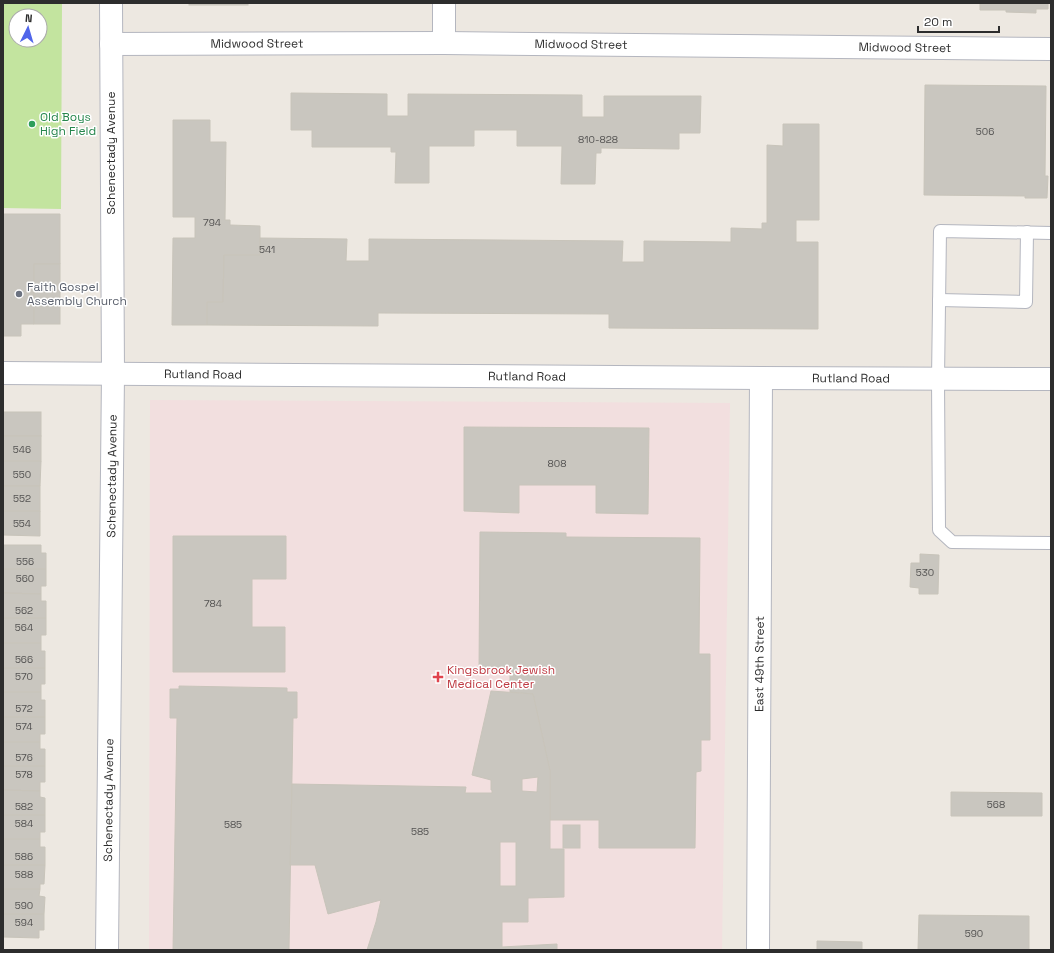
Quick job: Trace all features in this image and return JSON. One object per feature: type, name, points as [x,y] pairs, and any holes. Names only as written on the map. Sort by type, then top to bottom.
[{"type":"street","name":"Schenectady Avenue","points":[[107,950],[112,374],[111,3]]},
{"type":"street","points":[[444,3],[444,43]]},
{"type":"street","name":"Midwood Street","points":[[111,44],[444,43],[1051,49]]},
{"type":"street","name":"Rutland Road","points":[[3,373],[1051,379]]},
{"type":"street","name":"East 49th Street","points":[[758,950],[761,378]]},
{"type":"lane","points":[[1051,233],[940,231],[938,379],[938,530],[952,542],[1051,543]]},
{"type":"lane","points":[[939,300],[1026,302],[1027,232]]},
{"type":"shaded area","name":"Kingsbrook Jewish Medical Center","points":[[150,400],[730,403],[722,950],[149,950]]},
{"type":"green space","name":"Old Boys High Field","points":[[3,3],[62,3],[61,209],[3,208]]},
{"type":"building","points":[[189,3],[248,3],[248,5],[189,5]]},
{"type":"building","points":[[980,3],[1048,3],[1048,9],[1036,9],[1036,13],[1006,12],[1006,10],[980,10]]},
{"type":"building","points":[[925,85],[1046,86],[1045,176],[1048,176],[1047,198],[1025,198],[1025,196],[924,195]]},
{"type":"building","points":[[291,93],[387,94],[387,116],[408,116],[408,94],[582,95],[582,117],[604,117],[604,96],[701,96],[700,133],[679,133],[679,149],[601,148],[601,153],[596,153],[595,184],[561,184],[562,146],[517,146],[517,130],[474,130],[474,146],[429,146],[429,183],[395,183],[396,152],[391,152],[391,147],[312,147],[312,130],[291,130]]},
{"type":"building","points":[[173,120],[210,120],[210,142],[226,142],[225,220],[230,220],[230,225],[260,226],[260,255],[224,255],[223,302],[207,302],[207,325],[172,325],[173,238],[195,238],[195,217],[173,217]]},
{"type":"building","points":[[783,124],[819,124],[819,220],[796,220],[796,242],[818,242],[818,329],[609,328],[609,314],[378,313],[378,326],[207,325],[207,302],[223,302],[224,255],[260,255],[260,238],[347,239],[346,261],[369,261],[369,239],[623,241],[622,262],[644,262],[644,241],[731,242],[731,228],[762,229],[762,223],[767,223],[767,145],[783,146]]},
{"type":"building","name":"Faith Gospel Assembly Church","points":[[3,214],[60,214],[60,264],[34,264],[34,324],[21,324],[21,336],[3,336]]},
{"type":"building","points":[[34,264],[60,264],[60,324],[34,324]]},
{"type":"building","points":[[3,412],[41,412],[41,436],[3,436]]},
{"type":"building","points":[[464,427],[649,428],[648,514],[596,513],[596,485],[519,485],[519,513],[464,511]]},
{"type":"building","points":[[3,436],[41,436],[41,461],[3,461]]},
{"type":"building","points":[[3,461],[41,461],[40,486],[3,486]]},
{"type":"building","points":[[3,486],[40,486],[40,511],[3,511]]},
{"type":"building","points":[[3,511],[40,511],[40,536],[3,535]]},
{"type":"building","points":[[480,532],[566,533],[566,537],[700,538],[699,654],[710,654],[710,740],[701,740],[701,771],[696,772],[695,848],[599,848],[599,820],[550,820],[550,771],[533,694],[510,692],[510,672],[479,672]]},
{"type":"building","points":[[173,536],[286,536],[286,579],[252,579],[252,627],[285,627],[285,672],[173,672]]},
{"type":"building","points":[[3,545],[41,545],[41,553],[46,553],[46,569],[3,569]]},
{"type":"building","points":[[920,554],[939,555],[938,594],[919,594],[919,588],[910,587],[911,563],[920,563]]},
{"type":"building","points":[[3,569],[46,569],[46,586],[41,586],[41,594],[3,593]]},
{"type":"building","points":[[3,593],[41,594],[41,601],[46,601],[46,618],[3,618]]},
{"type":"building","points":[[3,618],[46,618],[46,635],[41,635],[41,643],[3,643]]},
{"type":"building","points":[[3,643],[41,643],[41,651],[45,651],[45,668],[3,668]]},
{"type":"building","points":[[3,668],[45,668],[45,684],[41,684],[41,692],[3,692]]},
{"type":"building","points":[[179,686],[287,688],[287,692],[297,692],[297,718],[293,718],[289,950],[173,950],[177,718],[170,718],[170,689],[179,689]]},
{"type":"building","points":[[491,691],[533,694],[550,771],[550,849],[564,849],[564,897],[528,898],[528,922],[502,922],[502,947],[557,944],[557,950],[367,950],[381,900],[328,914],[315,865],[290,865],[292,784],[466,787],[465,793],[492,793],[491,780],[472,775]],"holes":[[[538,777],[537,792],[522,791],[522,779]],[[500,842],[516,842],[516,886],[500,886]]]},
{"type":"building","points":[[3,692],[41,692],[41,700],[45,700],[45,717],[3,717]]},
{"type":"building","points":[[3,717],[45,717],[45,734],[40,734],[40,742],[3,742]]},
{"type":"building","points":[[3,742],[40,742],[40,749],[45,749],[45,766],[3,766]]},
{"type":"building","points":[[3,766],[45,766],[45,782],[40,782],[40,791],[3,790]]},
{"type":"building","points":[[3,790],[40,791],[40,797],[45,798],[45,815],[3,815]]},
{"type":"building","points":[[951,792],[1042,793],[1042,816],[951,816]]},
{"type":"building","points":[[3,815],[45,815],[45,832],[40,832],[40,839],[3,839]]},
{"type":"building","points":[[563,825],[580,825],[580,848],[563,848]]},
{"type":"building","points":[[3,839],[40,839],[40,847],[45,847],[45,865],[3,865]]},
{"type":"building","points":[[3,865],[45,865],[44,884],[40,884],[40,889],[3,889]]},
{"type":"building","points":[[3,889],[40,889],[39,896],[45,897],[44,914],[3,914]]},
{"type":"building","points":[[3,914],[44,914],[44,930],[39,930],[39,938],[3,937]]},
{"type":"building","points":[[919,915],[1029,916],[1029,950],[918,950]]},
{"type":"building","points":[[817,941],[862,942],[862,950],[817,950]]},
{"type":"place","name":"Old Boys High Field","points":[[32,124]]},
{"type":"place","name":"Faith Gospel Assembly Church","points":[[19,294]]},
{"type":"place","name":"Kingsbrook Jewish Medical Center","points":[[438,677]]}]
